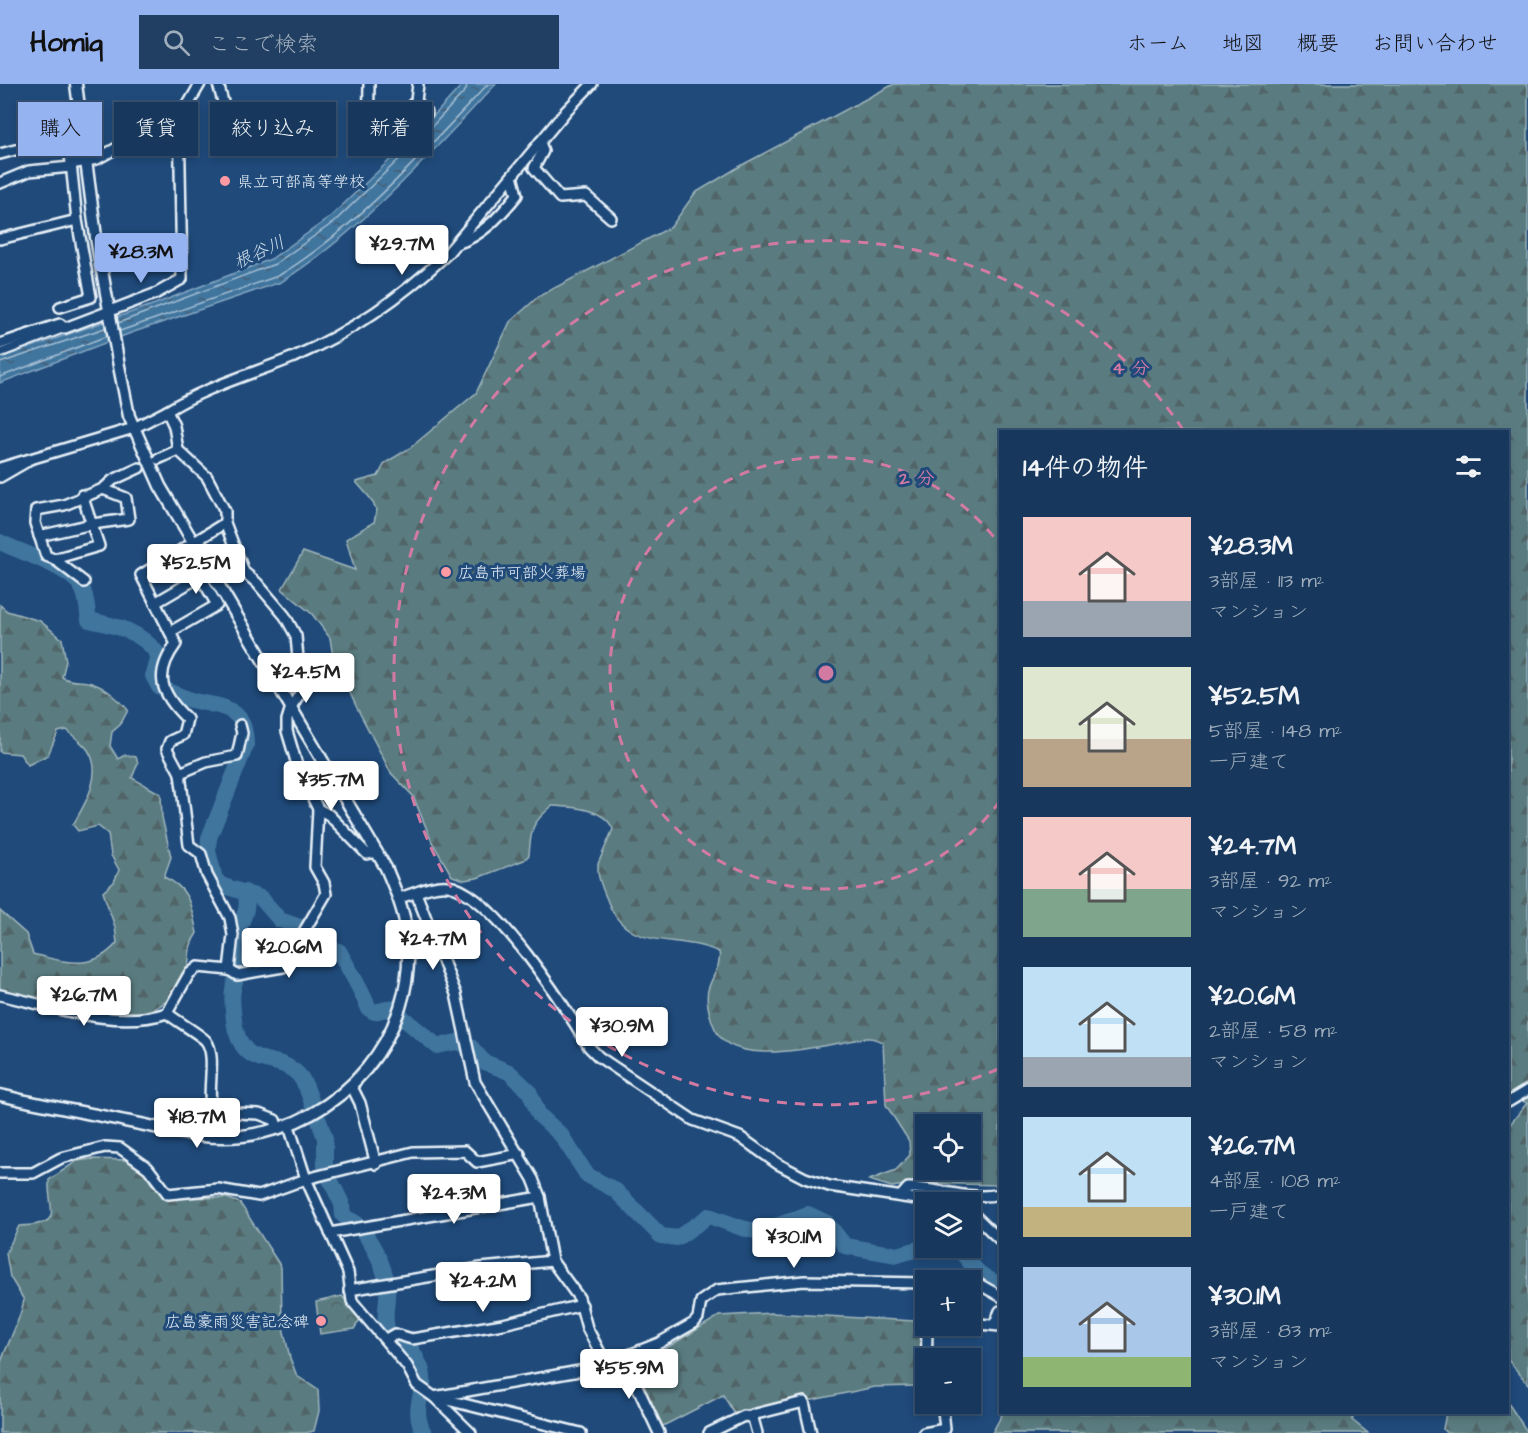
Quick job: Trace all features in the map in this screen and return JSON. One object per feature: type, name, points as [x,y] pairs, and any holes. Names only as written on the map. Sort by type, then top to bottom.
[{"type":"street","points":[[76,84],[109,315],[129,416],[201,576],[217,605],[170,632]]},
{"type":"street","points":[[190,102],[200,84]]},
{"type":"street","points":[[218,84],[223,102]]},
{"type":"street","points":[[369,84],[368,140],[375,140],[416,101],[418,84]]},
{"type":"street","points":[[0,468],[36,455],[83,445],[134,429],[166,411],[296,356],[350,329],[425,275],[456,244],[540,142],[592,84]]},
{"type":"street","points":[[540,142],[543,151],[534,168],[560,198],[586,196],[611,218]]},
{"type":"street","points":[[0,154],[18,149]]},
{"type":"street","points":[[0,183],[29,171],[71,166],[97,159],[114,149]]},
{"type":"street","points":[[60,308],[91,297],[77,220],[70,156]]},
{"type":"street","points":[[0,353],[65,328],[109,315],[158,293],[182,279],[180,156]]},
{"type":"street","points":[[456,244],[494,223],[517,195],[512,177]]},
{"type":"street","points":[[0,239],[77,220]]},
{"type":"street","points":[[0,344],[60,324],[65,328]]},
{"type":"street","points":[[166,411],[174,426],[178,450],[207,477],[225,511],[225,523],[244,572],[257,583],[285,616],[296,636],[301,692],[286,720],[287,731],[298,768],[318,809],[315,867],[324,883],[326,894],[283,967],[233,972],[198,967],[189,974],[167,1013]]},
{"type":"street","points":[[158,459],[178,450]]},
{"type":"street","points":[[0,477],[36,455]]},
{"type":"street","points":[[84,582],[54,559],[46,556],[35,523],[36,510],[64,505],[82,495],[104,489],[113,480],[139,468]]},
{"type":"street","points":[[39,536],[92,524],[129,519],[126,498],[104,489]]},
{"type":"street","points":[[54,559],[99,546],[82,495]]},
{"type":"street","points":[[225,523],[141,574],[176,644],[165,658],[161,673],[171,703],[187,719],[183,735],[170,741],[167,749],[180,773],[189,845],[201,854],[207,875],[230,918],[233,936],[233,972]]},
{"type":"street","points":[[0,1095],[188,1134],[240,1137],[284,1128],[331,1104],[352,1087],[368,1069],[386,1042],[400,1006],[408,957],[407,933],[399,898],[377,852],[291,707],[189,545]]},
{"type":"street","points":[[155,603],[201,576]]},
{"type":"street","points":[[180,773],[206,762],[237,756],[242,733],[240,725]]},
{"type":"street","points":[[318,809],[329,815],[367,854],[377,852]]},
{"type":"street","points":[[399,898],[448,886],[466,894],[508,931],[538,969],[589,1047],[607,1064],[693,1120],[740,1137],[778,1164],[805,1178],[829,1186],[915,1198]]},
{"type":"street","points":[[416,893],[456,994],[467,1047],[480,1092],[520,1154],[540,1197],[552,1261],[582,1305],[587,1328],[605,1362]]},
{"type":"street","points":[[0,995],[107,1018],[130,1019],[167,1013],[206,1041],[210,1050],[210,1104],[213,1112],[260,1114],[275,1120],[284,1128],[348,1272],[352,1300],[389,1337],[421,1388],[434,1397],[471,1433]]},
{"type":"street","points":[[352,1087],[360,1103],[376,1164]]},
{"type":"street","points":[[1509,1101],[1528,1090]]},
{"type":"street","points":[[0,1173],[33,1173],[61,1158],[105,1147],[120,1148],[132,1154],[148,1168],[168,1194],[218,1189],[259,1196],[306,1179],[376,1164],[413,1152],[465,1151],[477,1162],[520,1154]]},
{"type":"street","points":[[901,1196],[908,1188],[922,1188],[974,1197],[999,1194]]},
{"type":"street","points":[[330,1233],[540,1197]]},
{"type":"street","points":[[981,1222],[999,1239]]},
{"type":"street","points":[[349,1290],[481,1268],[552,1261]]},
{"type":"street","points":[[434,1397],[596,1368],[605,1362],[659,1343],[694,1323],[698,1318],[701,1301],[717,1290],[804,1281],[915,1283]]},
{"type":"street","points":[[981,1285],[999,1295]]},
{"type":"street","points":[[389,1337],[412,1339],[503,1323],[582,1305]]},
{"type":"street","points":[[981,1324],[997,1325]]},
{"type":"street","points":[[623,1356],[659,1433]]},
{"type":"street","points":[[434,1397],[581,1433]]},
{"type":"street","points":[[709,1433],[744,1416],[751,1417],[804,1402],[811,1433]]},
{"type":"street","points":[[924,1433],[945,1429],[943,1414]]},
{"type":"street","points":[[751,1417],[757,1433]]},
{"type":"green space","points":[[894,84],[1528,84],[1528,1384],[1509,1361],[1509,1126],[1527,1103],[1509,1094],[1509,430],[999,430],[999,1185],[917,1183],[892,1187],[869,1180],[896,1170],[910,1155],[909,1141],[886,1105],[883,1043],[867,1038],[778,1052],[745,1050],[731,1046],[718,1034],[708,1008],[707,995],[719,962],[719,952],[703,946],[641,935],[628,929],[617,918],[603,891],[598,872],[598,864],[613,829],[609,822],[595,813],[552,806],[533,827],[529,855],[524,860],[477,878],[464,880],[452,876],[432,842],[413,796],[391,773],[357,708],[333,657],[330,638],[312,614],[282,589],[303,552],[355,570],[346,539],[374,522],[377,510],[356,482],[378,476],[385,463],[410,448],[476,393],[510,322],[539,296],[671,227],[695,193],[742,165]]},
{"type":"green space","points":[[0,605],[7,611],[40,621],[62,639],[66,661],[62,677],[99,686],[113,695],[128,710],[120,725],[112,732],[110,746],[118,759],[125,755],[136,757],[138,763],[132,778],[161,794],[162,817],[171,857],[164,877],[185,893],[197,933],[191,945],[188,968],[178,990],[167,1001],[153,1009],[136,1013],[18,995],[0,989],[0,911],[26,934],[33,954],[67,962],[98,958],[117,943],[115,927],[103,892],[114,882],[119,870],[111,855],[108,834],[98,826],[78,831],[73,825],[91,789],[93,779],[92,759],[83,745],[67,730],[58,732],[48,755],[28,765],[20,754],[0,752]]},
{"type":"green space","points":[[127,1160],[144,1170],[151,1183],[167,1197],[227,1198],[240,1203],[281,1267],[282,1323],[290,1358],[297,1376],[318,1390],[319,1411],[314,1431],[306,1433],[0,1433],[1,1362],[24,1300],[10,1277],[6,1253],[19,1226],[34,1225],[49,1219],[51,1208],[49,1180],[77,1161]]},
{"type":"green space","points":[[342,1296],[360,1317],[362,1316],[354,1329],[320,1334],[316,1302]]},
{"type":"green space","points":[[772,1313],[915,1321],[915,1336],[922,1336],[921,1348],[915,1348],[915,1386],[875,1387],[736,1416],[723,1395],[661,1427],[639,1388],[673,1370],[663,1350],[719,1316]]},
{"type":"green space","points":[[1509,1404],[1528,1433],[1446,1433],[1443,1429],[1446,1414],[1509,1414]]},
{"type":"green space","points":[[1002,1414],[1355,1414],[1352,1420],[1368,1433],[992,1433]]},
{"type":"water","points":[[463,84],[496,84],[432,152],[432,118]]},
{"type":"water","points":[[394,156],[428,156],[340,239],[281,282],[131,333],[0,383],[0,358],[155,304],[271,259],[329,218]]},
{"type":"waterway","points":[[0,542],[45,561],[76,580],[85,595],[89,620],[127,630],[151,646],[158,654],[153,676],[159,687],[190,700],[216,705],[238,716],[245,733],[246,745],[209,838],[208,851],[215,879],[221,885],[261,898],[280,920],[306,929],[318,944],[339,951],[369,1009],[374,1012],[391,1008],[437,1046],[457,1042],[471,1047],[484,1062],[509,1072],[529,1091],[539,1115],[561,1135],[587,1175],[615,1190],[661,1236],[677,1238],[709,1216],[760,1232],[808,1214],[827,1223],[845,1246],[897,1255],[915,1250]]},
{"type":"waterway","points":[[245,892],[246,911],[234,945],[236,977],[232,998],[236,1031],[241,1043],[254,1056],[286,1066],[297,1073],[306,1086],[313,1106]]},
{"type":"waterway","points":[[319,1121],[325,1138],[325,1169],[342,1204],[343,1215],[356,1223],[363,1231],[377,1254],[386,1278],[388,1331],[394,1339],[411,1349],[422,1371],[423,1386],[418,1414],[424,1433]]},
{"type":"waterway","points":[[966,1258],[979,1273],[999,1284]]},
{"type":"place","name":"県立可部高等学校","points":[[225,181]]},
{"type":"place","name":"広島市可部火葬場","points":[[446,572]]},
{"type":"place","name":"広島豪雨災害記念碑","points":[[321,1321]]},
{"type":"water label","name":"根谷川","points":[[259,252]]}]
